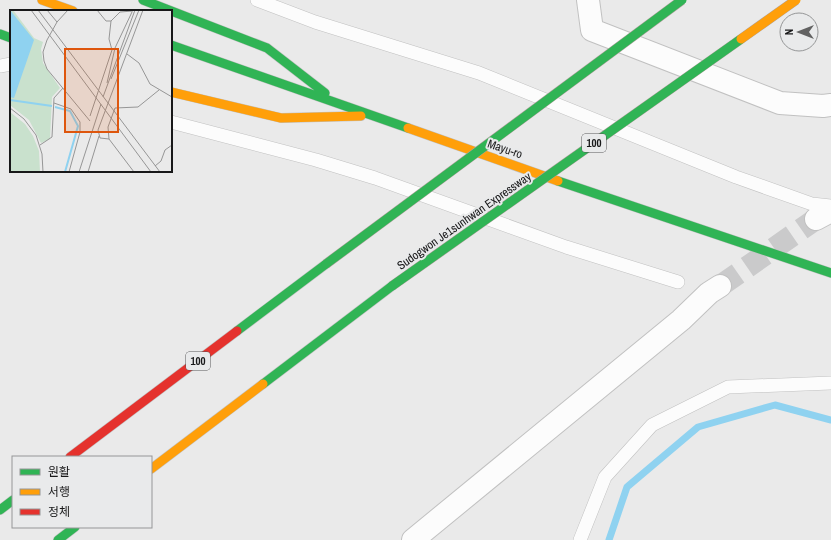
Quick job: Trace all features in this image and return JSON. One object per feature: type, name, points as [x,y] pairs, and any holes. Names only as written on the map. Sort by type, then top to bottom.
[{"type":"main road","points":[[42,0],[70,10]]},
{"type":"main road","points":[[143,0],[169,10]]},
{"type":"main road","name":"100","points":[[71,456],[326,264],[682,0]]},
{"type":"main road","name":"Sudogwon Je1sunhwan Expressway","points":[[152,468],[392,286],[796,0]]},
{"type":"main road","points":[[172,11],[266,48],[340,104]]},
{"type":"main road","points":[[0,34],[10,38]]},
{"type":"main road","name":"Mayu-ro","points":[[172,45],[639,209],[831,273]]},
{"type":"main road","points":[[172,92],[281,118],[374,116]]},
{"type":"main road","points":[[0,510],[12,501]]},
{"type":"main road","points":[[58,540],[74,528]]},
{"type":"street","points":[[588,0],[592,30],[780,102],[823,106],[831,105]]},
{"type":"street","points":[[414,540],[681,320],[709,293],[720,286]]},
{"type":"lane","points":[[257,0],[314,22],[479,73],[736,177],[812,204],[826,212]]},
{"type":"lane","points":[[0,66],[10,64]]},
{"type":"lane","points":[[172,122],[316,160],[376,178],[566,247],[678,282]]},
{"type":"lane","points":[[580,540],[605,477],[652,425],[728,387],[831,383]]},
{"type":"waterway","points":[[609,540],[627,487],[698,427],[775,405],[831,420]]},
{"type":"tunnel","points":[[720,286],[816,219]]},
{"type":"traffic: fast","points":[[143,0],[169,10]]},
{"type":"traffic: fast","points":[[326,264],[682,0]]},
{"type":"traffic: fast","points":[[172,11],[267,48],[325,93]]},
{"type":"traffic: fast","points":[[0,34],[10,38]]},
{"type":"traffic: fast","points":[[392,286],[741,39]]},
{"type":"traffic: fast","points":[[172,45],[408,128]]},
{"type":"traffic: fast","points":[[558,181],[831,273]]},
{"type":"traffic: fast","points":[[237,331],[326,264]]},
{"type":"traffic: fast","points":[[263,384],[392,286]]},
{"type":"traffic: fast","points":[[0,510],[12,501]]},
{"type":"traffic: fast","points":[[58,540],[74,528]]},
{"type":"traffic: slow","points":[[42,0],[70,10]]},
{"type":"traffic: slow","points":[[741,39],[796,0]]},
{"type":"traffic: slow","points":[[172,92],[281,118],[361,116]]},
{"type":"traffic: slow","points":[[408,128],[558,181]]},
{"type":"traffic: slow","points":[[152,468],[263,384]]},
{"type":"traffic: jam","points":[[71,456],[237,331]]}]
